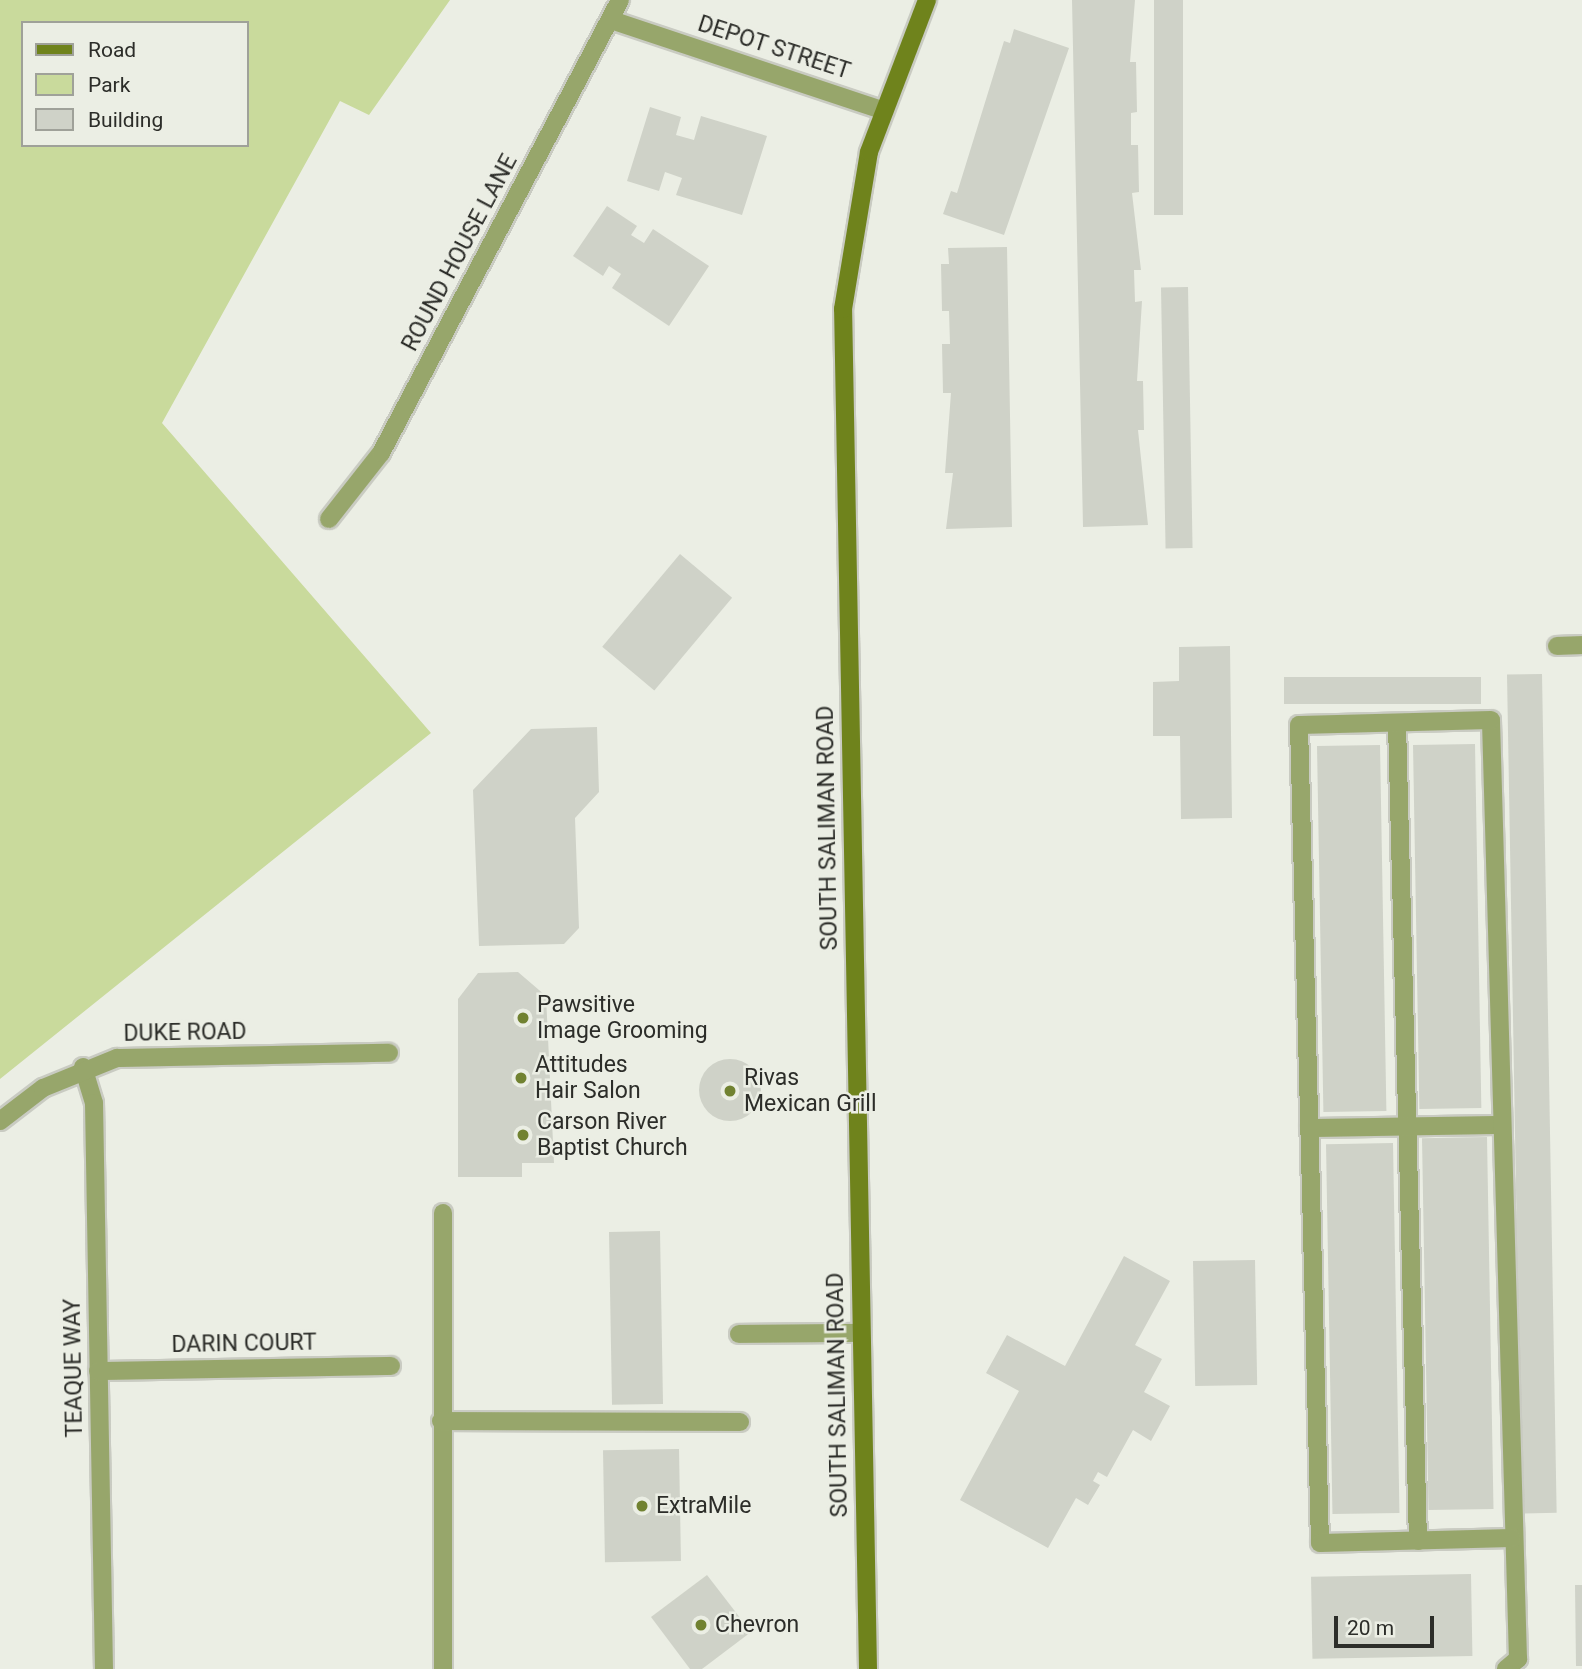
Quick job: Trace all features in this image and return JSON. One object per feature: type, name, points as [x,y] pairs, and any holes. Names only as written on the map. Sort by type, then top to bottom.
[{"type":"main road","name":"SOUTH SALIMAN ROAD","points":[[868,1669],[843,328],[853,221],[881,110],[927,0]]},
{"type":"street","name":"ROUND HOUSE LANE","points":[[329,519],[381,453],[620,0]]},
{"type":"street","name":"DEPOT STREET","points":[[611,20],[881,110]]},
{"type":"street","points":[[1557,646],[1582,645]]},
{"type":"street","points":[[1506,1669],[1518,1659],[1512,1538],[1491,720],[1299,725],[1320,1543],[1512,1538]]},
{"type":"street","points":[[1397,723],[1418,1541]]},
{"type":"street","name":"DUKE ROAD","points":[[0,1121],[83,1067],[117,1058],[389,1053]]},
{"type":"street","name":"TEAQUE WAY","points":[[83,1067],[94,1103],[104,1669]]},
{"type":"street","points":[[1309,1128],[1502,1125]]},
{"type":"street","points":[[443,1213],[443,1669]]},
{"type":"street","points":[[738,1334],[862,1333]]},
{"type":"street","name":"DARIN COURT","points":[[98,1371],[391,1366]]},
{"type":"street","points":[[441,1421],[740,1422]]},
{"type":"green space","points":[[0,0],[450,0],[369,115],[340,101],[162,423],[431,733],[0,1079]]},
{"type":"building","points":[[1072,0],[1135,0],[1130,62],[1136,62],[1137,112],[1131,113],[1131,145],[1138,145],[1139,192],[1132,193],[1141,270],[1134,270],[1135,302],[1142,301],[1137,381],[1143,381],[1144,430],[1138,430],[1148,525],[1083,527]]},
{"type":"building","points":[[1154,0],[1183,0],[1183,215],[1154,215]]},
{"type":"building","points":[[1014,29],[1069,48],[1004,235],[943,214],[951,191],[957,193],[1004,41],[1010,43]]},
{"type":"building","points":[[650,107],[681,117],[676,135],[694,140],[701,116],[767,136],[742,215],[676,195],[682,178],[665,172],[659,191],[627,181]]},
{"type":"building","points":[[607,206],[637,226],[631,235],[644,243],[653,229],[709,266],[669,326],[612,288],[621,274],[609,266],[603,276],[573,256]]},
{"type":"building","points":[[1007,247],[1012,527],[946,529],[953,473],[945,473],[951,393],[943,393],[942,344],[950,344],[949,311],[942,311],[941,264],[949,264],[948,248]]},
{"type":"building","points":[[1161,287],[1188,287],[1193,548],[1166,548]]},
{"type":"building","points":[[680,554],[732,598],[654,690],[602,647]]},
{"type":"building","points":[[1230,646],[1232,818],[1181,819],[1180,736],[1153,736],[1153,682],[1179,681],[1179,647]]},
{"type":"building","points":[[1542,674],[1557,1513],[1522,1513],[1507,675]]},
{"type":"building","points":[[1284,677],[1481,677],[1481,704],[1284,704]]},
{"type":"building","points":[[597,727],[599,792],[575,818],[579,928],[564,944],[479,946],[473,790],[531,729]]},
{"type":"building","points":[[1475,744],[1481,1108],[1419,1109],[1413,745]]},
{"type":"building","points":[[1380,745],[1386,1111],[1323,1112],[1317,746]]},
{"type":"building","points":[[518,972],[546,996],[554,1163],[522,1163],[522,1177],[458,1177],[458,999],[478,973]]},
{"type":"building","name":"Rivas Mexican Grill","points":[[730,1059],[752,1068],[761,1090],[752,1112],[730,1121],[708,1112],[699,1090],[708,1068]]},
{"type":"building","points":[[1487,1137],[1493,1509],[1429,1510],[1422,1138]]},
{"type":"building","points":[[1393,1143],[1399,1513],[1332,1514],[1326,1144]]},
{"type":"building","points":[[660,1231],[663,1404],[612,1405],[609,1232]]},
{"type":"building","points":[[1124,1256],[1170,1281],[1135,1345],[1162,1359],[1144,1392],[1170,1406],[1151,1441],[1133,1430],[1107,1477],[1098,1472],[1093,1481],[1100,1485],[1088,1505],[1076,1498],[1048,1548],[960,1500],[1019,1391],[986,1373],[1007,1335],[1065,1366]]},
{"type":"building","points":[[1255,1260],[1257,1385],[1195,1386],[1193,1261]]},
{"type":"building","name":"ExtraMile","points":[[679,1449],[681,1561],[605,1562],[603,1450]]},
{"type":"building","points":[[1471,1574],[1472,1656],[1312,1659],[1311,1577]]},
{"type":"building","name":"Chevron","points":[[707,1575],[751,1632],[702,1669],[690,1669],[651,1617]]},
{"type":"building","points":[[1575,1585],[1582,1585],[1582,1666],[1576,1666]]},
{"type":"place","name":"Pawsitive Image Grooming","points":[[523,1018]]},
{"type":"place","name":"Attitudes Hair Salon","points":[[521,1078]]},
{"type":"place","name":"Rivas Mexican Grill","points":[[730,1091]]},
{"type":"place","name":"Carson River Baptist Church","points":[[523,1135]]},
{"type":"place","name":"ExtraMile","points":[[642,1506]]},
{"type":"place","name":"Chevron","points":[[701,1625]]}]
